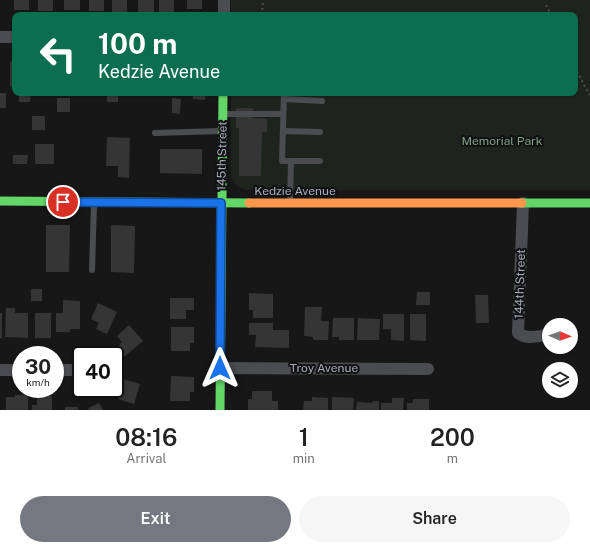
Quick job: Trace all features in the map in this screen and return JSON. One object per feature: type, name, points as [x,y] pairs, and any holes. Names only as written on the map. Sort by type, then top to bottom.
[{"type":"main road","name":"145th Street","points":[[220,410],[223,96]]},
{"type":"main road","name":"Kedzie Avenue","points":[[0,201],[221,203],[590,203]]},
{"type":"street","points":[[224,0],[224,12]]},
{"type":"street","points":[[0,37],[12,37]]},
{"type":"street","name":"144th Street","points":[[523,203],[518,333],[527,337],[542,336]]},
{"type":"street","name":"Troy Avenue","points":[[220,368],[428,368]]},
{"type":"street","points":[[0,370],[12,370]]},
{"type":"lane","points":[[320,161],[282,161],[284,96],[322,101]]},
{"type":"lane","points":[[222,114],[284,114]]},
{"type":"lane","points":[[283,130],[320,132]]},
{"type":"lane","points":[[155,134],[222,131]]},
{"type":"lane","points":[[290,203],[291,161]]},
{"type":"lane","points":[[92,270],[94,202]]},
{"type":"path","points":[[262,12],[263,0]]},
{"type":"path","points":[[546,5],[549,12]]},
{"type":"path","points":[[578,73],[590,95]]},
{"type":"green space","name":"Memorial Park","points":[[231,0],[590,0],[590,190],[246,190],[234,183],[231,175],[231,96],[578,96],[578,12],[231,12]]},
{"type":"building","points":[[14,0],[29,0],[29,10],[14,10]]},
{"type":"building","points":[[38,0],[53,0],[53,11],[38,11]]},
{"type":"building","points":[[64,0],[80,0],[80,10],[64,10]]},
{"type":"building","points":[[89,0],[104,0],[104,11],[89,11]]},
{"type":"building","points":[[112,0],[127,0],[127,12],[112,12]]},
{"type":"building","points":[[138,0],[154,0],[154,12],[138,12]]},
{"type":"building","points":[[159,0],[174,0],[174,12],[159,12]]},
{"type":"building","points":[[187,0],[202,0],[202,9],[187,9]]},
{"type":"building","points":[[10,61],[12,61],[12,86],[10,86]]},
{"type":"building","points":[[0,93],[6,93],[6,108],[0,108]]},
{"type":"building","points":[[19,96],[31,96],[30,102],[19,102]]},
{"type":"building","points":[[107,96],[118,96],[118,102],[107,102]]},
{"type":"building","points":[[193,96],[206,96],[205,100],[193,99]]},
{"type":"building","points":[[57,98],[70,98],[70,112],[57,112]]},
{"type":"building","points":[[172,98],[181,99],[180,114],[172,113]]},
{"type":"building","points":[[236,108],[253,108],[252,118],[267,119],[267,132],[262,132],[261,176],[239,176],[239,128],[236,128]]},
{"type":"building","points":[[32,116],[45,116],[45,130],[32,130]]},
{"type":"building","points":[[107,137],[130,138],[129,178],[118,177],[118,166],[106,166]]},
{"type":"building","points":[[35,144],[54,144],[54,164],[35,164]]},
{"type":"building","points":[[160,149],[202,149],[202,174],[160,173]]},
{"type":"building","points":[[13,155],[28,155],[27,164],[13,164]]},
{"type":"building","points":[[46,225],[70,225],[69,272],[46,272]]},
{"type":"building","points":[[111,225],[135,226],[134,273],[111,272]]},
{"type":"building","points":[[31,289],[42,289],[42,301],[31,301]]},
{"type":"building","points":[[417,292],[430,292],[430,305],[416,305]]},
{"type":"building","points":[[249,293],[273,294],[273,318],[253,318],[253,310],[249,310]]},
{"type":"building","points":[[475,295],[488,295],[489,323],[476,323]]},
{"type":"building","points":[[170,298],[194,298],[194,310],[186,310],[186,319],[170,319]]},
{"type":"building","points":[[63,300],[80,301],[80,329],[70,329],[70,332],[56,332],[56,313],[63,313]]},
{"type":"building","points":[[98,303],[117,312],[107,334],[96,329],[99,323],[91,319]]},
{"type":"building","points":[[305,307],[322,307],[321,321],[329,321],[328,340],[313,340],[313,337],[304,336]]},
{"type":"building","points":[[6,308],[15,308],[15,313],[28,313],[28,338],[5,337]]},
{"type":"building","points":[[0,313],[2,313],[2,338],[0,338]]},
{"type":"building","points":[[35,313],[51,313],[51,338],[35,338]]},
{"type":"building","points":[[383,314],[404,314],[404,341],[391,340],[391,329],[383,329]]},
{"type":"building","points":[[410,314],[426,314],[426,341],[410,340]]},
{"type":"building","points":[[333,318],[354,318],[354,340],[339,340],[339,337],[332,337]]},
{"type":"building","points":[[358,318],[380,319],[379,340],[357,340]]},
{"type":"building","points":[[249,323],[273,323],[273,330],[289,330],[289,348],[255,347],[256,335],[249,335]]},
{"type":"building","points":[[129,325],[143,341],[124,357],[124,346],[119,346],[122,342],[117,336]]},
{"type":"building","points":[[171,327],[194,327],[194,343],[190,343],[190,351],[171,351]]},
{"type":"building","points":[[171,376],[194,377],[194,392],[190,392],[190,401],[170,401]]},
{"type":"building","points":[[124,379],[140,384],[134,404],[118,399],[124,398]]},
{"type":"building","points":[[252,391],[272,391],[272,401],[278,401],[278,410],[248,410],[248,399],[252,399]]},
{"type":"building","points":[[6,397],[28,398],[28,410],[6,410]]},
{"type":"building","points":[[312,397],[328,398],[328,410],[303,410],[304,401],[312,401]]},
{"type":"building","points":[[332,397],[354,398],[353,410],[332,410]]},
{"type":"building","points":[[37,398],[52,398],[52,410],[32,410],[32,405],[37,405]]},
{"type":"building","points":[[392,398],[404,398],[403,410],[381,410],[381,403],[392,403]]},
{"type":"building","points":[[413,399],[429,399],[429,410],[407,410],[407,403],[413,403]]},
{"type":"building","points":[[373,401],[379,401],[379,410],[356,410],[357,402],[372,403]]},
{"type":"building","points":[[99,403],[103,410],[89,410],[88,408]]},
{"type":"building","points":[[65,407],[78,407],[78,410],[65,410]]},
{"type":"traffic: fast","points":[[220,410],[223,96]]},
{"type":"traffic: fast","points":[[0,201],[249,203]]},
{"type":"traffic: fast","points":[[522,203],[590,203]]},
{"type":"traffic: slow","points":[[249,203],[522,203]]},
{"type":"route","points":[[63,202],[221,203],[220,368]]}]
